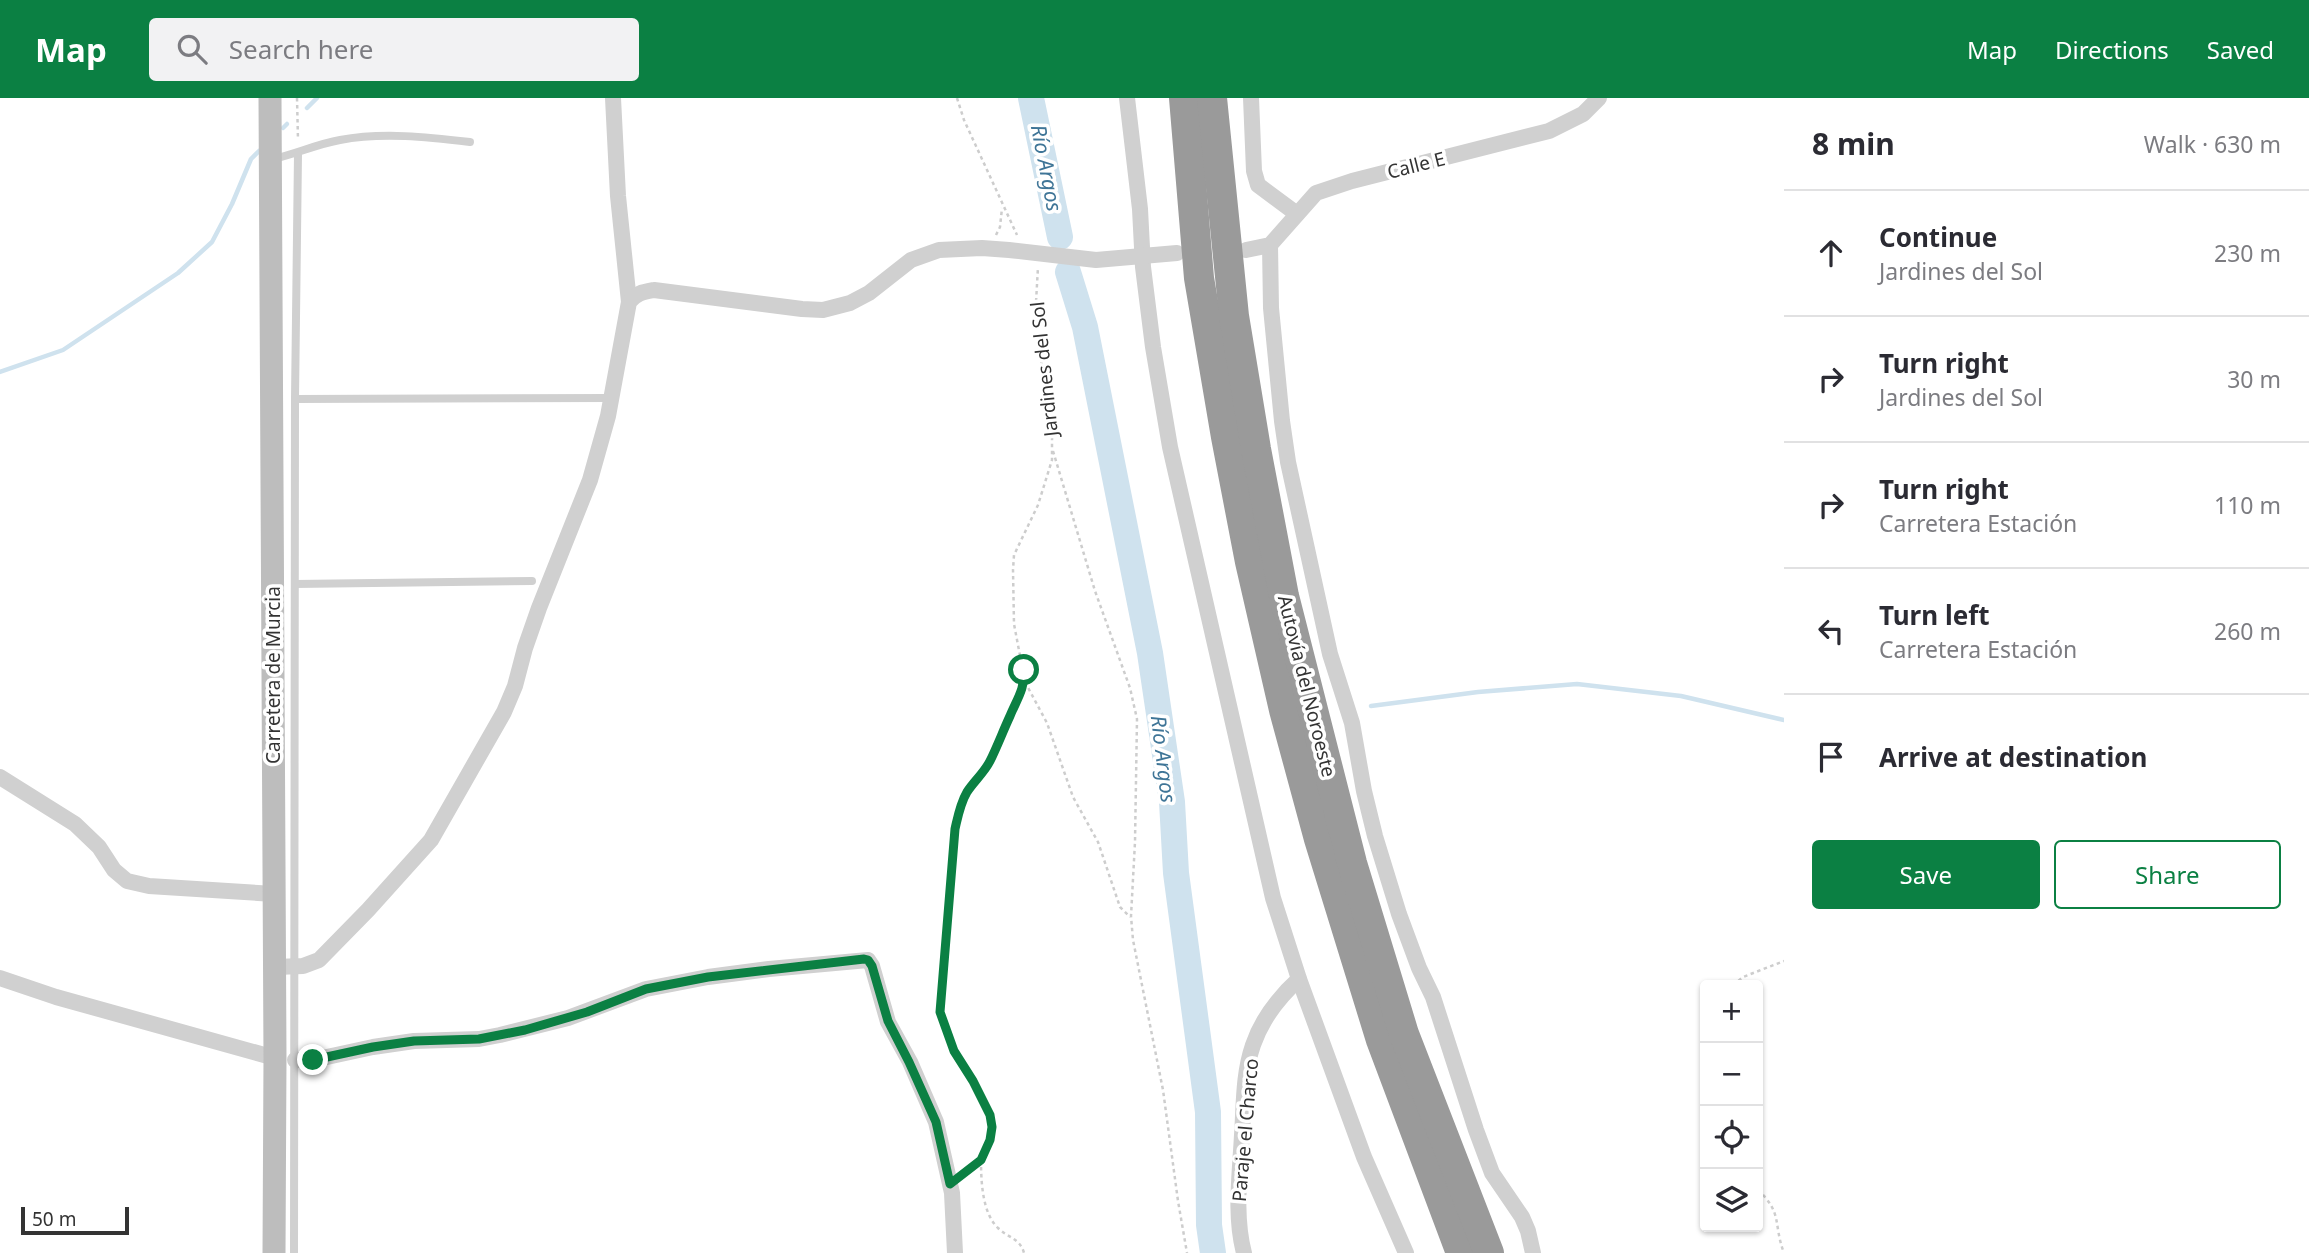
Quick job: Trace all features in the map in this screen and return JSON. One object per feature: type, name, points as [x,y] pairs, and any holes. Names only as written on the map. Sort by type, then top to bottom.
[{"type":"highway","name":"Autovía del Noroeste","points":[[1184,98],[1199,278],[1250,562],[1284,710],[1319,839],[1381,1040],[1461,1253]]},
{"type":"highway","name":"Autovía del Noroeste","points":[[1212,98],[1234,316],[1284,596],[1352,863],[1404,1034],[1489,1253]]},
{"type":"main road","name":"Carretera de Murcia","points":[[270,98],[274,894],[285,967],[285,1059],[274,1253]]},
{"type":"street","points":[[285,967],[312,963],[329,951],[431,840],[515,686],[539,608],[590,480],[611,398],[629,302],[618,195],[613,98]]},
{"type":"street","points":[[1127,98],[1153,347],[1171,447],[1273,898],[1299,979],[1364,1157],[1406,1253]]},
{"type":"street","points":[[1251,98],[1254,171],[1258,185],[1297,214]]},
{"type":"street","name":"Calle E","points":[[1270,244],[1316,193],[1352,181],[1549,131],[1583,114],[1599,98]]},
{"type":"street","points":[[1245,250],[1270,244],[1271,308],[1288,462],[1330,654],[1350,714],[1375,836],[1399,914],[1433,997],[1492,1173],[1525,1224],[1533,1253]]},
{"type":"street","points":[[629,302],[637,294],[654,290],[823,310],[836,308],[859,298],[890,278],[911,260],[927,253],[957,248],[1032,252],[1096,260],[1177,253]]},
{"type":"street","points":[[0,777],[75,824],[99,847],[114,870],[127,881],[149,886],[274,894]]},
{"type":"street","points":[[0,978],[56,997],[285,1059],[313,1060],[414,1041],[479,1039],[500,1035],[568,1018],[646,989],[718,976],[868,960],[888,1021],[936,1122],[950,1184],[955,1253]]},
{"type":"street","name":"Paraje el Charco","points":[[1244,1253],[1240,1238],[1238,1205],[1246,1070],[1254,1043],[1270,1011],[1286,990],[1299,979]]},
{"type":"lane","points":[[270,160],[298,154],[330,142],[361,137],[439,138],[470,142]]},
{"type":"lane","points":[[285,967],[295,584],[298,154]]},
{"type":"lane","points":[[295,399],[611,398]]},
{"type":"lane","points":[[295,584],[532,581]]},
{"type":"lane","points":[[285,1059],[294,1253]]},
{"type":"path","points":[[297,98],[298,154]]},
{"type":"path","points":[[957,98],[964,120],[1003,205],[1032,252]]},
{"type":"path","points":[[979,248],[992,241],[995,236],[1000,227],[1003,205]]},
{"type":"path","name":"Jardines del Sol","points":[[1032,252],[1035,320],[1052,431],[1052,448],[1049,474],[1038,505],[1014,555],[1014,624],[1025,682],[1047,723],[1073,797],[1098,842],[1120,907],[1131,919]]},
{"type":"path","points":[[1052,448],[1095,591],[1138,719],[1131,919],[1140,983],[1169,1121],[1178,1201],[1188,1253]]},
{"type":"path","points":[[950,1184],[981,1160],[990,1140],[992,1127],[990,1115],[973,1081],[954,1051],[940,1012],[955,829],[960,807],[968,791],[991,760],[1025,682]]},
{"type":"path","points":[[1739,980],[1784,961]]},
{"type":"path","points":[[981,1160],[983,1185],[991,1219],[1004,1233],[1019,1241],[1024,1253]]},
{"type":"path","points":[[1763,1195],[1776,1214],[1784,1253]]},
{"type":"waterway","points":[[307,108],[317,98]]},
{"type":"waterway","name":"Río Argos","points":[[1031,98],[1060,237]]},
{"type":"waterway","points":[[283,128],[287,124]]},
{"type":"waterway","points":[[0,372],[63,350],[178,273],[212,242],[251,159],[259,151]]},
{"type":"waterway","name":"Río Argos","points":[[1068,272],[1085,327],[1150,653],[1172,802],[1176,873],[1208,1112],[1209,1225],[1213,1253]]},
{"type":"waterway","points":[[1371,706],[1478,692],[1577,684],[1681,696],[1784,720]]},
{"type":"route","points":[[313,1060],[414,1041],[479,1039],[525,1030],[587,1012],[646,989],[708,977],[864,959],[872,966],[888,1021],[936,1122],[950,1184],[981,1160],[990,1140],[992,1127],[990,1115],[973,1081],[954,1051],[940,1012],[955,829],[960,807],[968,791],[991,760],[1006,723],[1022,694],[1024,670]]}]
